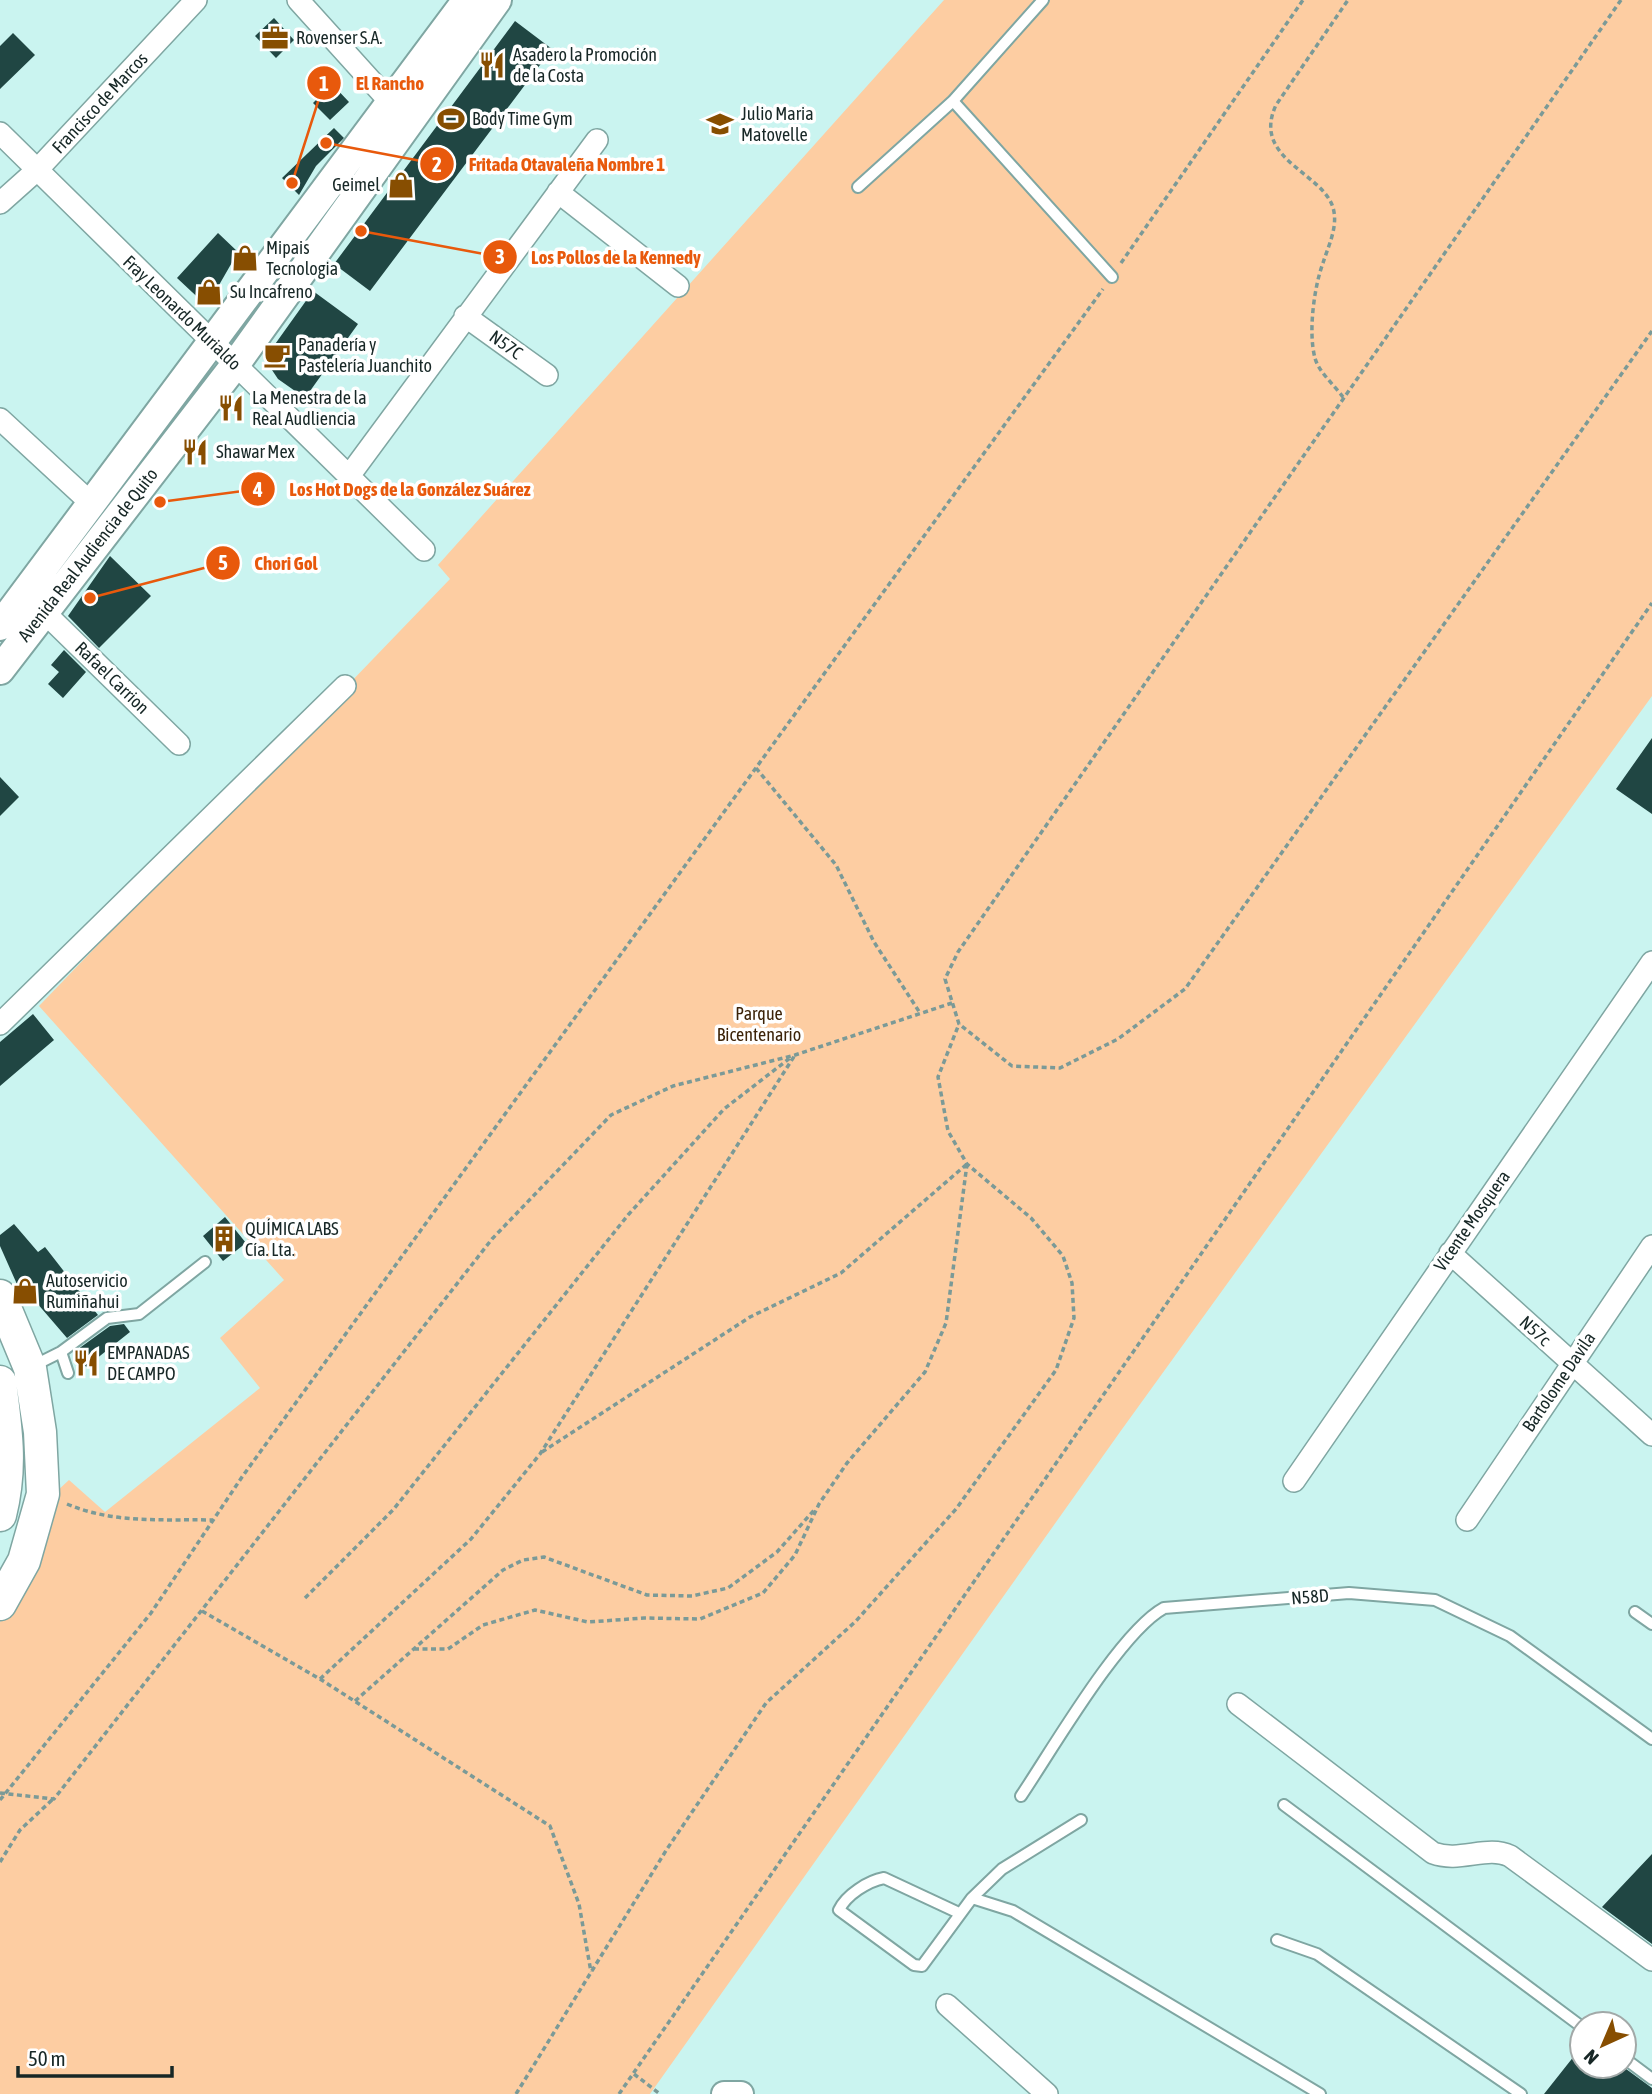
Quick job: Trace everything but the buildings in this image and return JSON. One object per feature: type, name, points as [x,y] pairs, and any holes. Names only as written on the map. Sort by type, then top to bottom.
[{"type":"main road","name":"Avenida Real Audiencia de Quito","points":[[0,626],[213,344],[467,0]]},
{"type":"main road","name":"Avenida Real Audiencia de Quito","points":[[0,670],[235,365],[497,0]]},
{"type":"main road","points":[[0,1296],[30,1368],[40,1432],[43,1494],[24,1561],[0,1604]]},
{"type":"main road","points":[[0,1382],[8,1483],[0,1515]]},
{"type":"street","name":"Francisco de Marcos","points":[[0,203],[37,170],[196,0]]},
{"type":"street","points":[[298,0],[392,104]]},
{"type":"street","name":"Fray Leonardo Murialdo","points":[[0,133],[424,550]]},
{"type":"street","points":[[349,476],[597,140]]},
{"type":"street","points":[[558,192],[678,286]]},
{"type":"street","name":"N57C","points":[[465,316],[547,375]]},
{"type":"street","points":[[0,419],[92,504]]},
{"type":"street","name":"Rafael Carrion","points":[[44,611],[179,744]]},
{"type":"street","points":[[0,1024],[345,686]]},
{"type":"street","name":"Vicente Mosquera","points":[[1294,1481],[1652,962]]},
{"type":"street","name":"Bartolome Davila","points":[[1467,1520],[1652,1245]]},
{"type":"street","name":"N57c","points":[[1450,1254],[1652,1435]]},
{"type":"street","points":[[1238,1704],[1433,1853],[1457,1858],[1493,1852],[1510,1856],[1652,1960]]},
{"type":"street","points":[[947,2005],[1047,2094]]},
{"type":"street","points":[[724,2094],[741,2094]]},
{"type":"lane","points":[[858,187],[953,101],[1043,0]]},
{"type":"lane","points":[[953,101],[1112,276]]},
{"type":"lane","points":[[30,1368],[61,1352],[107,1318],[139,1314],[205,1262]]},
{"type":"lane","points":[[61,1352],[68,1373]]},
{"type":"lane","name":"N58D","points":[[1021,1796],[1098,1680],[1146,1621],[1164,1608],[1349,1593],[1435,1600],[1510,1636],[1652,1739]]},
{"type":"lane","points":[[1635,1612],[1652,1625]]},
{"type":"lane","points":[[1284,1805],[1568,2017]]},
{"type":"lane","points":[[959,1913],[884,1878],[864,1886],[842,1903],[839,1910],[914,1965],[922,1966],[959,1913],[1002,1869],[1081,1819]]},
{"type":"lane","points":[[972,1898],[1013,1911],[1320,2094]]},
{"type":"lane","points":[[1277,1940],[1317,1954],[1521,2094]]},
{"type":"path","points":[[0,1800],[152,1613],[213,1520],[1112,276],[1303,0]]},
{"type":"path","points":[[1343,397],[1315,359],[1313,290],[1331,238],[1335,219],[1332,201],[1275,144],[1269,120],[1276,104],[1348,0]]},
{"type":"path","points":[[1621,0],[958,951],[945,979],[959,1024],[1012,1066],[1060,1068],[1118,1039],[1185,989],[1652,331]]},
{"type":"path","points":[[619,2094],[1652,603]]},
{"type":"path","points":[[755,768],[836,865],[874,942],[920,1013]]},
{"type":"path","points":[[0,1862],[20,1830],[54,1799],[492,1238],[611,1115],[673,1086],[795,1055],[952,1003]]},
{"type":"path","points":[[516,2094],[667,1849],[766,1703],[856,1622],[956,1509],[1056,1370],[1074,1318],[1072,1283],[1063,1256],[1031,1218],[967,1164],[947,1131],[939,1077],[959,1024]]},
{"type":"path","points":[[320,1679],[471,1539],[540,1454],[795,1055]]},
{"type":"path","points":[[304,1598],[393,1510],[654,1186],[724,1109],[795,1055]]},
{"type":"path","points":[[540,1454],[750,1318],[841,1273],[967,1164]]},
{"type":"path","points":[[355,1702],[503,1570],[523,1560],[544,1557],[647,1595],[692,1596],[728,1588],[777,1552],[819,1504],[847,1463],[925,1372],[946,1323],[967,1164]]},
{"type":"path","points":[[43,1494],[102,1517],[213,1520]]},
{"type":"path","points":[[414,1649],[448,1649],[483,1625],[535,1610],[588,1622],[644,1618],[700,1619],[763,1593],[795,1555],[819,1504]]},
{"type":"path","points":[[202,1611],[320,1679],[550,1826],[579,1904],[591,1972]]},
{"type":"path","points":[[3,1793],[54,1799]]},
{"type":"path","points":[[634,2073],[660,2094]]},
{"type":"green space","name":"Parque Bicentenario","points":[[944,0],[1652,0],[1652,696],[1120,1432],[650,2094],[0,2094],[0,1622],[31,1577],[56,1492],[69,1480],[105,1512],[260,1388],[220,1338],[284,1280],[39,1006],[450,579],[438,565]]},
{"type":"place","name":"Rovenser S.A.","points":[[275,38]]},
{"type":"place","name":"Asadero la Promoción de la Costa","points":[[492,65]]},
{"type":"place","name":"Body Time Gym","points":[[451,119]]},
{"type":"place","name":"Julio Maria Matovelle","points":[[720,124]]},
{"type":"place","name":"Fritada Otavaleña Nombre 1","points":[[326,143]]},
{"type":"place","name":"El Rancho","points":[[292,183]]},
{"type":"place","name":"Geimel","points":[[401,185]]},
{"type":"place","name":"Los Pollos de la Kennedy","points":[[361,231]]},
{"type":"place","name":"Mipais Tecnologia","points":[[245,258]]},
{"type":"place","name":"Su Incafreno","points":[[209,292]]},
{"type":"place","name":"Panadería y Pastelería Juanchito","points":[[277,355]]},
{"type":"place","name":"La Menestra de la Real Audliencia","points":[[231,408]]},
{"type":"place","name":"Shawar Mex","points":[[195,452]]},
{"type":"place","name":"Los Hot Dogs de la González Suárez","points":[[160,502]]},
{"type":"place","name":"Chori Gol","points":[[90,598]]},
{"type":"place","name":"QUÍMICA LABS Cía. Lta.","points":[[224,1239]]},
{"type":"place","name":"Autoservicio Rumiñahui","points":[[25,1291]]},
{"type":"place","name":"EMPANADAS DE CAMPO","points":[[86,1363]]}]
